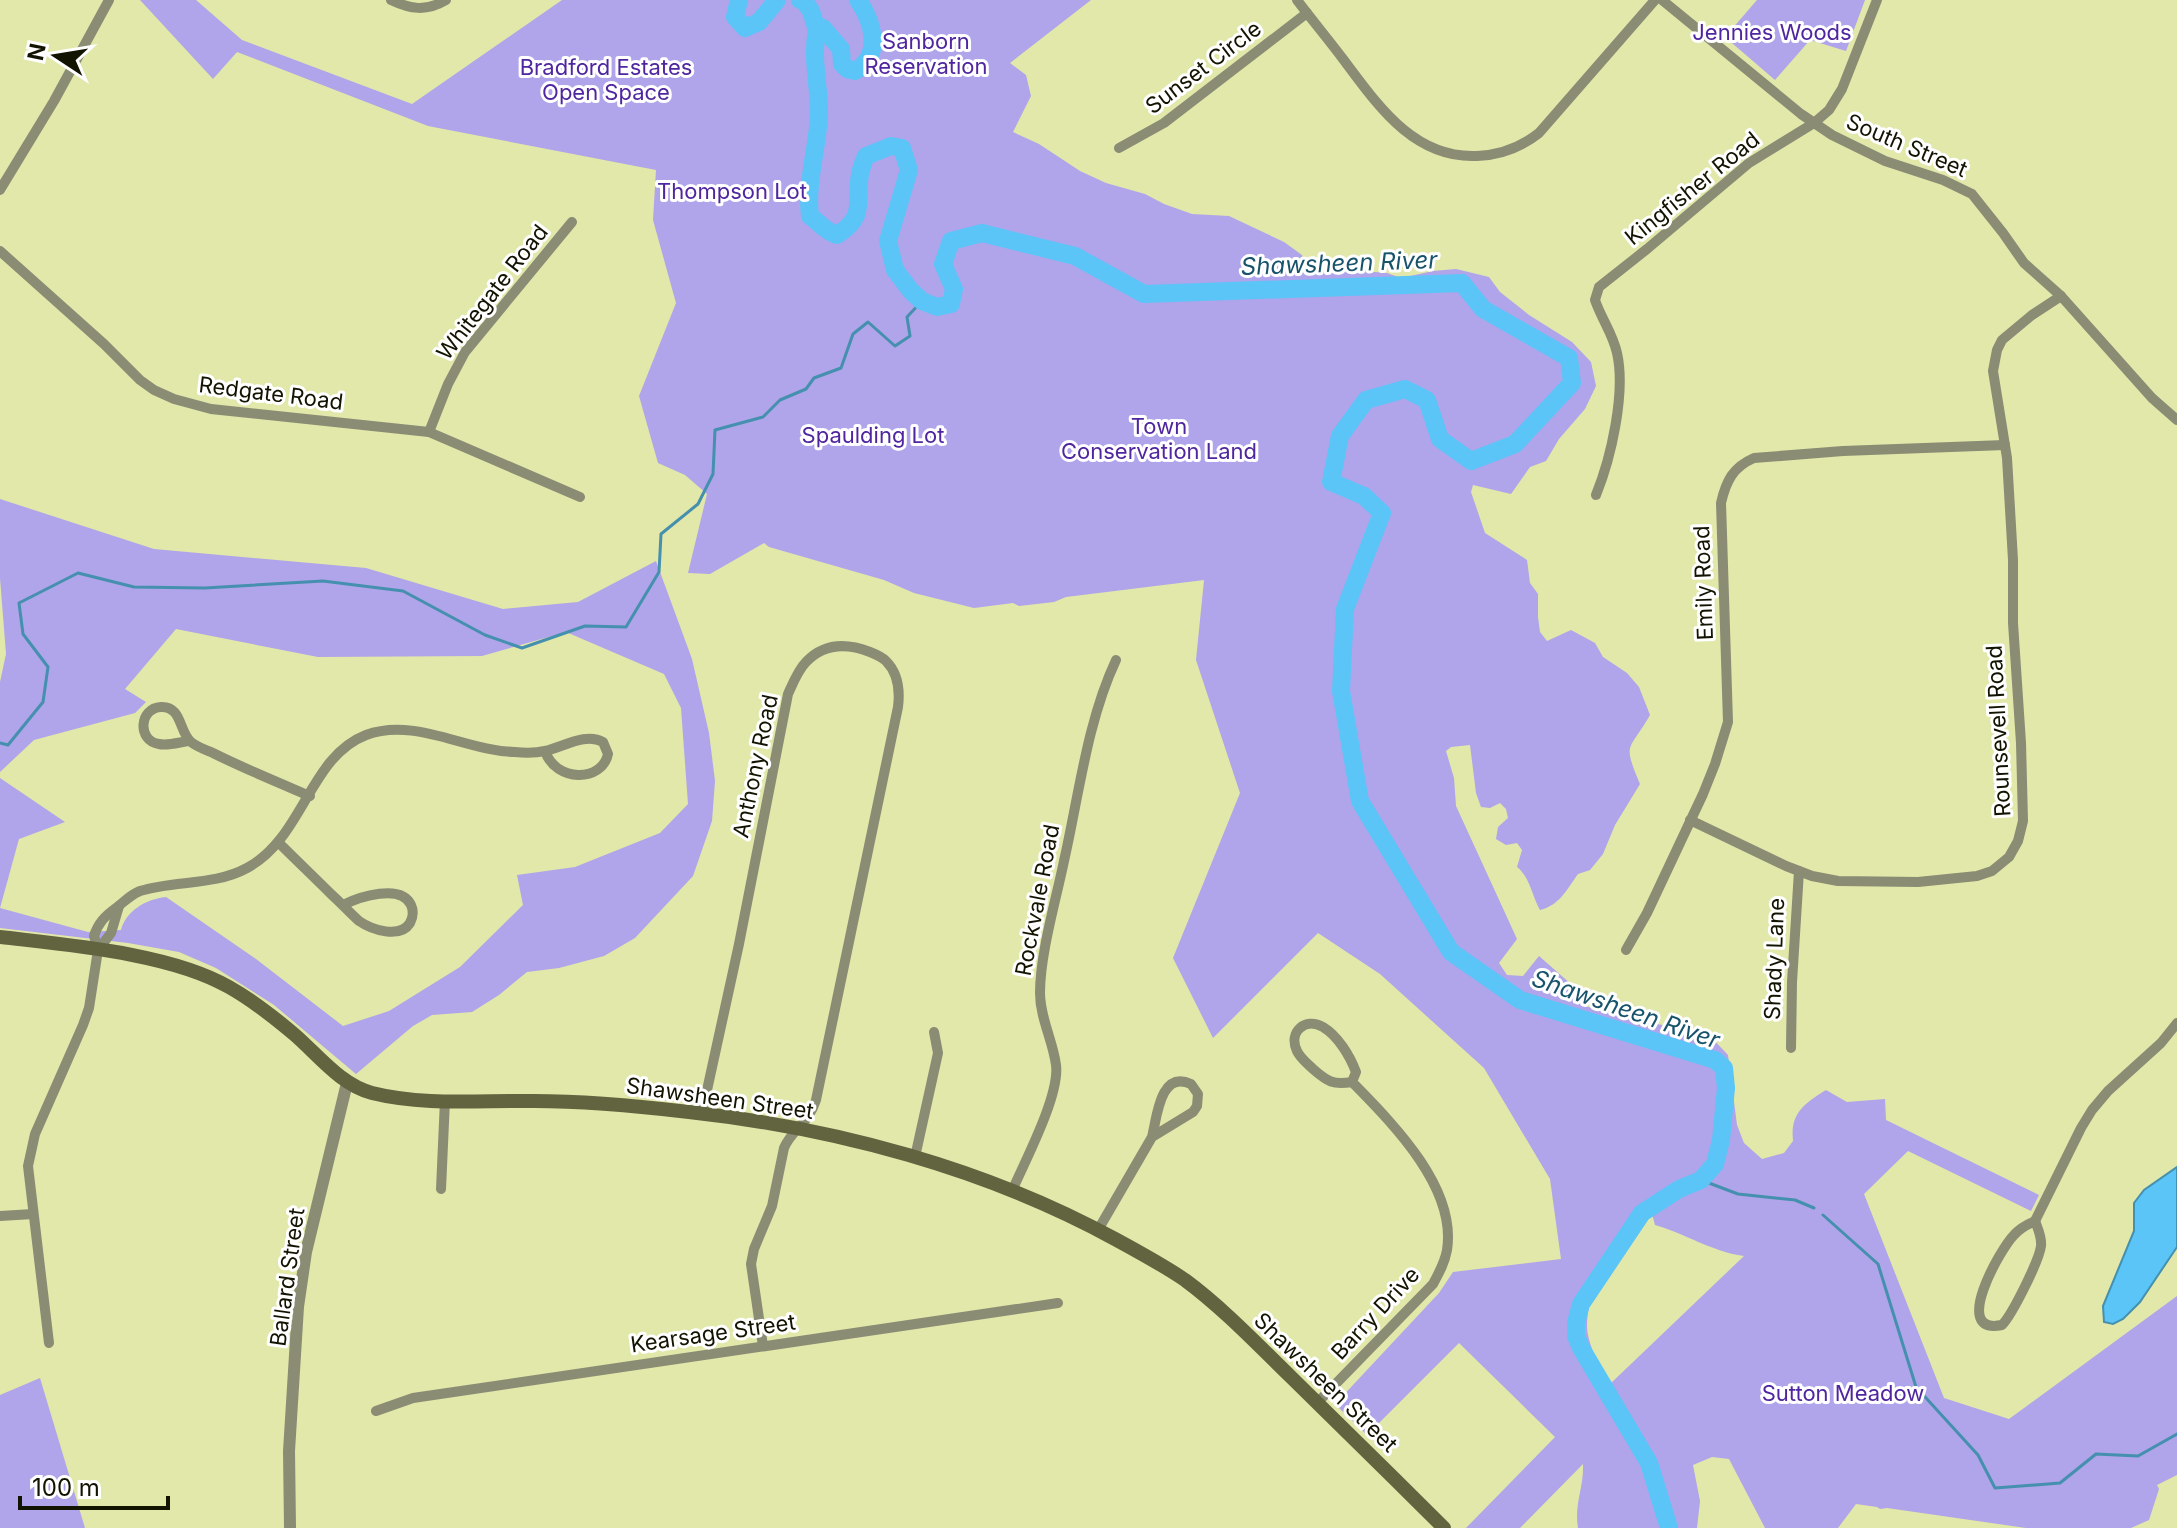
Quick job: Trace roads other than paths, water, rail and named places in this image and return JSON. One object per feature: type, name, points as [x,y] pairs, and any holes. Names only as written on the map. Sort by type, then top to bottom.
[{"type":"main road","name":"Shawsheen Street","points":[[0,937],[98,950],[179,966],[229,986],[289,1030],[347,1083],[375,1094],[424,1100],[553,1101],[702,1113],[800,1129],[961,1171],[1047,1205],[1098,1230],[1186,1281],[1241,1330],[1444,1528]]},
{"type":"street","points":[[0,190],[54,101],[109,0]]},
{"type":"street","points":[[391,0],[418,9],[446,0]]},
{"type":"street","points":[[1297,0],[1396,125],[1417,140],[1446,154],[1461,156],[1482,156],[1511,150],[1539,133],[1655,0]]},
{"type":"street","name":"South Street","points":[[1662,0],[1814,123],[1885,161],[1943,180],[1972,194],[2024,263],[2061,296],[2152,398],[2177,420]]},
{"type":"street","name":"Kingfisher Road","points":[[1596,495],[1613,435],[1619,381],[1617,351],[1595,300],[1599,287],[1749,163],[1814,123],[1829,110],[1842,89],[1877,0]]},
{"type":"street","name":"Sunset Circle","points":[[1119,148],[1164,123],[1307,13]]},
{"type":"street","name":"Whitegate Road","points":[[429,432],[465,352],[572,222]]},
{"type":"street","name":"Redgate Road","points":[[0,251],[140,380],[174,399],[211,409],[429,432],[580,497]]},
{"type":"street","name":"Rounsevell Road","points":[[1690,820],[1799,871],[1838,881],[1918,882],[1986,874],[1998,868],[2015,846],[2022,829],[2023,805],[2013,623],[2013,560],[2005,445],[1993,371],[2002,340],[2061,296]]},
{"type":"street","name":"Emily Road","points":[[1626,950],[1647,913],[1690,820],[1715,764],[1728,722],[1721,503],[1734,470],[1754,458],[2005,445]]},
{"type":"street","name":"Anthony Road","points":[[702,1113],[788,694],[806,662],[819,652],[832,646],[846,645],[862,649],[886,660],[895,674],[900,696],[816,1100],[800,1129],[787,1140],[772,1206],[754,1249],[751,1264],[763,1346]]},
{"type":"street","name":"Rockvale Road","points":[[1012,1191],[1054,1088],[1057,1068],[1040,992],[1044,954],[1090,740],[1106,681],[1116,660]]},
{"type":"street","points":[[189,741],[171,709],[159,707],[146,715],[143,731],[154,743],[189,741],[310,796]]},
{"type":"street","points":[[49,1343],[28,1166],[41,1120],[83,1025],[91,999],[98,950],[94,941],[96,930],[106,915],[140,891],[224,877],[257,862],[279,843],[324,770],[337,755],[361,737],[380,731],[410,730],[499,751],[525,753],[594,738],[605,744],[608,754],[600,768],[570,775],[555,768],[545,751]]},
{"type":"street","points":[[279,843],[343,905],[367,926],[398,931],[405,928],[413,915],[410,903],[398,894],[362,896],[343,905]]},
{"type":"street","name":"Shady Lane","points":[[1791,1048],[1799,871]]},
{"type":"street","points":[[2035,1221],[2041,1246],[2014,1308],[2002,1325],[1987,1324],[1979,1317],[1978,1305],[2012,1236],[2035,1221],[2092,1110],[2114,1085],[2161,1043],[2177,1023]]},
{"type":"street","name":"Barry Drive","points":[[1317,1403],[1433,1284],[1448,1249],[1447,1218],[1424,1167],[1383,1112],[1352,1082],[1333,1083],[1298,1054],[1294,1035],[1298,1029],[1303,1025],[1323,1027],[1350,1058],[1356,1072],[1352,1082]]},
{"type":"street","points":[[915,1157],[938,1053],[934,1032]]},
{"type":"street","points":[[1098,1230],[1152,1137],[1164,1091],[1179,1081],[1191,1084],[1198,1100],[1193,1112],[1152,1137]]},
{"type":"street","name":"Ballard Street","points":[[290,1528],[289,1451],[298,1307],[309,1240],[347,1083]]},
{"type":"street","points":[[441,1189],[445,1100]]},
{"type":"street","points":[[0,1216],[33,1214]]},
{"type":"street","name":"Kearsage Street","points":[[376,1411],[413,1398],[1058,1303]]},
{"type":"water","points":[[2177,1167],[2177,1247],[2140,1302],[2123,1319],[2113,1324],[2104,1322],[2103,1306],[2134,1231],[2134,1203],[2144,1190]]},
{"type":"waterway","name":"Shawsheen River","points":[[739,0],[735,17],[745,28],[759,22],[777,0]]},
{"type":"waterway","name":"Shawsheen River","points":[[800,0],[811,11],[817,30]]},
{"type":"waterway","name":"Shawsheen River","points":[[858,0],[868,18],[873,38],[869,56],[855,71],[842,64],[841,49],[823,28],[817,30],[815,52],[819,117],[810,216],[837,235],[853,222],[856,215],[860,174],[866,156],[891,146],[902,148],[909,170],[888,241],[895,270],[922,301],[937,307],[951,304],[954,289],[943,264],[951,241],[982,233],[1075,256],[1144,294],[1462,283],[1483,309],[1569,358],[1572,383],[1515,444],[1471,461],[1440,439],[1427,400],[1405,389],[1366,400],[1340,436],[1331,482],[1364,496],[1382,513],[1345,609],[1341,691],[1360,801],[1451,952],[1520,1000],[1715,1060],[1724,1068],[1726,1088],[1721,1140],[1715,1164],[1701,1180],[1679,1189],[1642,1213],[1581,1304],[1576,1323],[1576,1336],[1581,1348],[1649,1463],[1669,1528]]},
{"type":"waterway","points":[[0,743],[8,745],[43,702],[48,667],[23,634],[19,603],[78,573],[134,587],[205,588],[323,581],[403,591],[485,635],[522,648],[585,626],[626,627],[659,572],[661,534],[698,504],[713,474],[715,430],[763,417],[780,400],[806,389],[814,378],[841,368],[853,334],[868,322],[895,346],[910,336],[907,317],[922,301]]},
{"type":"waterway","points":[[1701,1180],[1738,1194],[1795,1200],[1814,1208]]},
{"type":"waterway","points":[[1823,1215],[1878,1264],[1916,1387],[1978,1455],[1995,1488],[2060,1483],[2096,1454],[2138,1456],[2177,1434]]},
{"type":"park label","name":"Jennies Woods","points":[[1772,32]]},
{"type":"park label","name":"Sanborn Reservation","points":[[926,54]]},
{"type":"park label","name":"Bradford Estates Open Space","points":[[606,80]]},
{"type":"park label","name":"Thompson Lot","points":[[732,191]]},
{"type":"park label","name":"Spaulding Lot","points":[[873,435]]},
{"type":"park label","name":"Town Conservation Land","points":[[1159,438]]},
{"type":"park label","name":"Sutton Meadow","points":[[1843,1393]]}]
